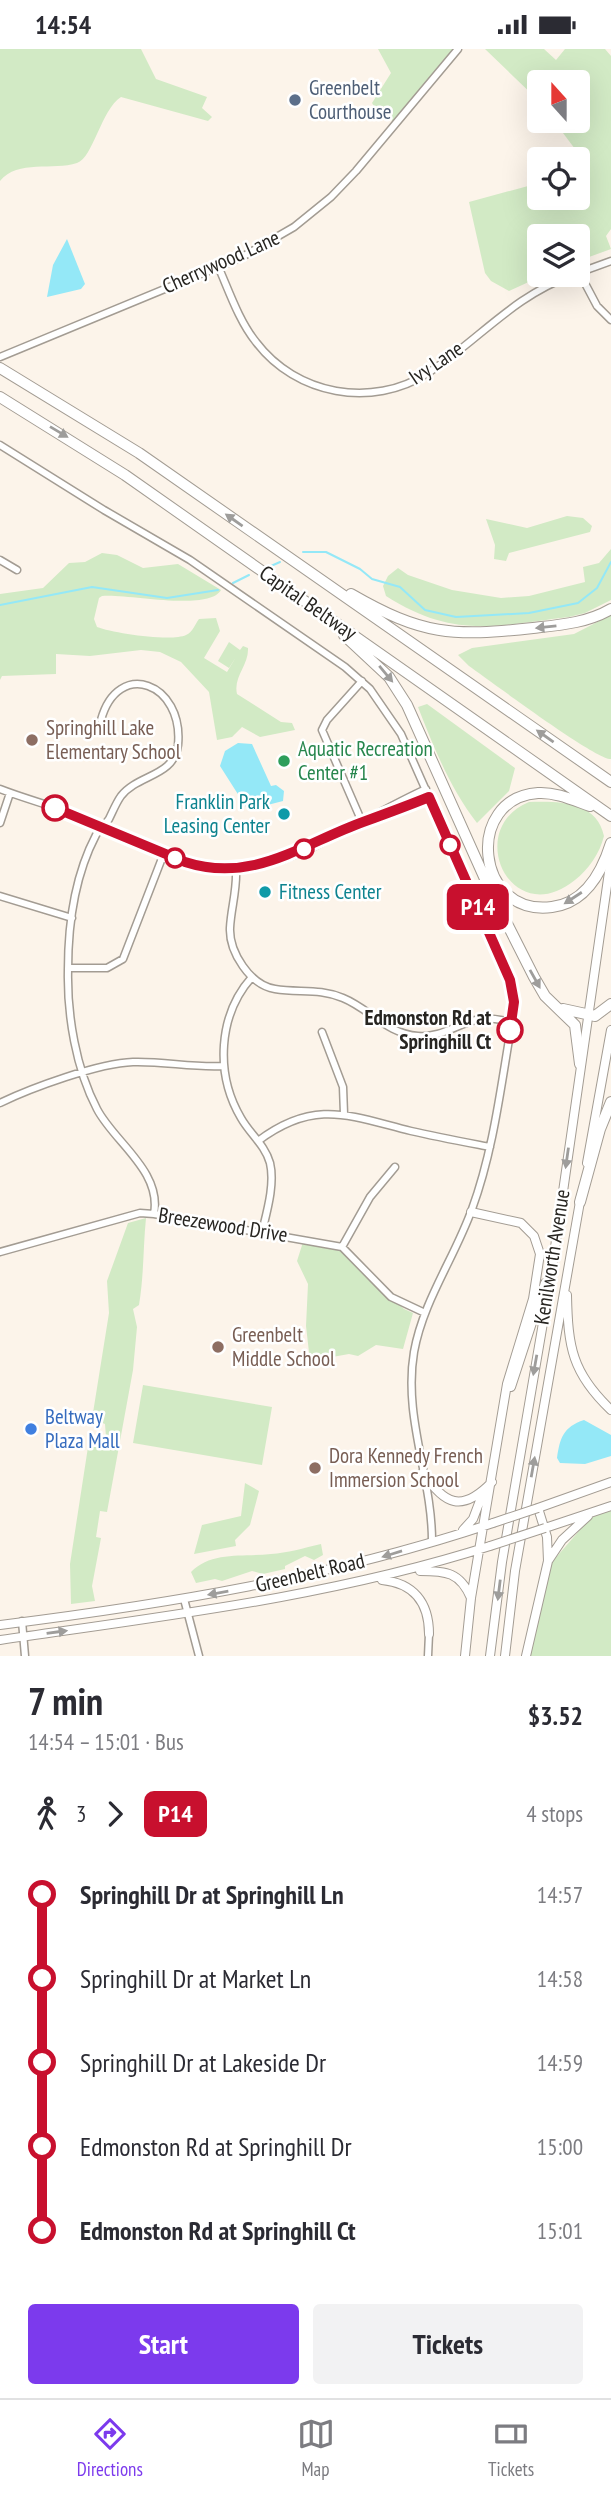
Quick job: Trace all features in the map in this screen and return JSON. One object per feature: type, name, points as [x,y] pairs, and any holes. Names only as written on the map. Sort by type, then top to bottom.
[{"type":"highway","name":"Capital Beltway","points":[[0,368],[128,446],[608,779]]},
{"type":"highway","name":"Capital Beltway","points":[[0,397],[125,475],[609,815]]},
{"type":"highway","points":[[290,558],[392,617],[440,632],[479,634],[561,625],[587,620],[611,609]]},
{"type":"highway","points":[[298,596],[371,658],[397,688],[506,923],[540,988],[575,1025],[580,1064]]},
{"type":"highway","points":[[609,815],[553,794],[527,795],[500,813],[489,833],[487,855],[492,875],[505,893],[524,904],[547,908],[569,903],[588,887],[605,861],[611,843]]},
{"type":"highway","points":[[556,1007],[586,1016],[602,1013],[611,1004]]},
{"type":"highway","points":[[580,1202],[600,1129],[611,1102]]},
{"type":"main road","name":"Kenilworth Avenue","points":[[490,1656],[502,1562],[555,1250],[586,1016],[611,858]]},
{"type":"main road","name":"Kenilworth Avenue","points":[[505,1656],[517,1559],[611,1030]]},
{"type":"main road","points":[[465,1656],[471,1598],[514,1356],[538,1274],[539,1248],[532,1233],[521,1223],[471,1212]]},
{"type":"main road","points":[[505,1407],[555,1250]]},
{"type":"main road","points":[[568,1275],[566,1327],[572,1355],[584,1380],[611,1410]]},
{"type":"main road","points":[[423,1472],[436,1491],[450,1501],[468,1500],[492,1482]]},
{"type":"main road","name":"Greenbelt Road","points":[[0,1625],[184,1599],[322,1572],[484,1527],[611,1482]]},
{"type":"main road","points":[[457,1534],[473,1519],[484,1490]]},
{"type":"main road","name":"Greenbelt Road","points":[[0,1640],[188,1614],[361,1582],[410,1571],[611,1506]]},
{"type":"main road","points":[[526,1656],[548,1561],[545,1528],[538,1508]]},
{"type":"main road","points":[[548,1561],[567,1535],[593,1512]]},
{"type":"main road","points":[[410,1571],[451,1573],[463,1581],[471,1598]]},
{"type":"main road","points":[[361,1582],[392,1581],[415,1593],[426,1607],[429,1634]]},
{"type":"street","name":"Cherrywood Lane","points":[[0,357],[266,245],[331,197],[458,49]]},
{"type":"street","name":"Ivy Lane","points":[[590,268],[611,261]]},
{"type":"street","name":"Ivy Lane","points":[[218,266],[250,334],[275,362],[317,387],[356,393],[384,391],[422,377],[513,305],[548,287]]},
{"type":"street","points":[[585,287],[611,320]]},
{"type":"street","points":[[0,445],[190,560],[362,681],[392,718],[510,980],[514,1002],[512,1022],[490,1147],[471,1212],[425,1313],[414,1351],[411,1412],[423,1472],[432,1542]]},
{"type":"street","points":[[0,560],[17,570]]},
{"type":"street","points":[[362,681],[327,720],[322,730],[363,822]]},
{"type":"street","points":[[102,720],[107,701],[115,693],[144,685],[158,691],[170,701],[176,713],[178,736],[171,763],[163,770],[130,786],[103,826],[86,859],[72,918],[68,968],[71,1015],[84,1074],[99,1112],[129,1148],[144,1172],[154,1201],[154,1214]]},
{"type":"street","points":[[0,789],[103,826],[200,867],[236,870],[273,862],[363,822],[429,797]]},
{"type":"street","points":[[363,822],[388,806],[426,789]]},
{"type":"street","points":[[0,824],[10,793]]},
{"type":"street","points":[[68,968],[107,968],[123,959],[164,853]]},
{"type":"street","points":[[236,870],[231,940],[252,977],[271,988],[314,989],[341,997],[386,1026],[413,1036],[444,1033],[479,1019],[512,1022]]},
{"type":"street","points":[[0,895],[72,918]]},
{"type":"street","points":[[252,977],[239,993],[229,1017],[224,1041],[224,1066],[237,1111],[266,1152],[271,1172],[262,1232]]},
{"type":"street","points":[[321,1032],[343,1087],[344,1114]]},
{"type":"street","points":[[0,1103],[102,1066],[134,1062],[182,1067],[224,1066]]},
{"type":"street","points":[[258,1141],[298,1119],[323,1114],[344,1114],[490,1147]]},
{"type":"street","points":[[395,1167],[364,1206],[342,1247],[391,1297],[425,1313]]},
{"type":"street","name":"Breezewood Drive","points":[[0,1252],[140,1213],[342,1247]]},
{"type":"street","points":[[184,1599],[199,1656]]},
{"type":"street","points":[[22,1622],[25,1656]]},
{"type":"street","points":[[428,1656],[429,1634]]},
{"type":"green space","points":[[0,49],[141,49],[156,79],[207,97],[202,108],[212,117],[208,121],[121,97],[108,112],[83,159],[68,165],[16,170],[0,181]]},
{"type":"green space","points":[[378,49],[458,49],[396,123],[377,111],[372,103],[391,73]]},
{"type":"green space","points":[[485,49],[544,49],[556,60],[565,49],[605,49],[611,56],[611,229],[606,236],[611,249],[590,257],[590,224],[527,224],[527,283],[509,291],[491,281],[485,273],[469,202],[527,186],[527,210],[590,210],[590,147],[574,147],[563,133],[590,133],[590,70],[527,70],[527,89]]},
{"type":"green space","points":[[567,516],[583,518],[592,526],[590,532],[509,553],[506,561],[494,559],[495,545],[486,519],[527,528]]},
{"type":"green space","points":[[611,549],[611,600],[585,613],[569,617],[496,626],[454,624],[410,610],[386,596],[383,586],[388,576],[398,568],[408,575],[452,590],[501,598],[529,596],[585,582],[583,567],[599,563]]},
{"type":"green space","points":[[102,553],[117,555],[143,568],[178,564],[221,590],[201,600],[184,601],[102,596],[99,598],[94,619],[97,627],[168,638],[186,635],[199,619],[216,618],[220,631],[204,658],[227,672],[236,657],[229,668],[218,661],[229,642],[240,650],[243,646],[248,648],[237,682],[237,694],[281,722],[292,723],[295,730],[260,737],[242,727],[232,737],[217,740],[209,692],[181,662],[160,652],[141,650],[90,656],[56,654],[56,674],[2,676],[0,680],[0,594],[43,588],[69,563],[85,562]]},
{"type":"green space","points":[[611,615],[611,759],[601,756],[565,734],[469,666],[458,655],[472,648],[574,634]]},
{"type":"green space","points":[[427,704],[515,768],[509,791],[477,823],[451,782],[430,737],[418,707]]},
{"type":"green space","points":[[529,802],[575,805],[593,816],[600,824],[604,836],[593,861],[584,871],[575,880],[552,893],[532,894],[515,885],[503,871],[498,852],[499,833],[509,815]]},
{"type":"green space","points":[[146,1218],[141,1294],[139,1305],[133,1309],[137,1327],[133,1370],[107,1512],[100,1511],[96,1537],[101,1538],[92,1586],[95,1601],[71,1604],[70,1564],[88,1447],[100,1444],[106,1437],[105,1424],[92,1419],[109,1313],[107,1281],[128,1223]]},
{"type":"green space","points":[[304,1239],[336,1244],[404,1309],[413,1313],[403,1349],[376,1345],[358,1356],[349,1354],[310,1361],[306,1326],[308,1284],[297,1261]]},
{"type":"green space","points":[[143,1385],[272,1407],[262,1465],[133,1443]]},
{"type":"green space","points":[[245,1483],[259,1491],[250,1525],[235,1540],[236,1546],[194,1554],[202,1525],[241,1516]]},
{"type":"green space","points":[[611,1508],[611,1656],[529,1656],[545,1570],[593,1515]]},
{"type":"green space","points":[[321,1544],[323,1555],[314,1560],[305,1556],[285,1566],[285,1569],[263,1574],[252,1571],[222,1581],[215,1579],[196,1583],[191,1572],[199,1565],[218,1558],[277,1553]]},
{"type":"water","points":[[67,239],[85,284],[81,289],[47,297],[53,265]]},
{"type":"water","points":[[238,743],[252,744],[271,786],[276,785],[284,791],[283,801],[248,810],[220,766],[225,751]]},
{"type":"water","points":[[584,1420],[611,1435],[611,1456],[585,1464],[560,1463],[557,1458],[564,1434],[571,1426]]},
{"type":"waterway","points":[[303,552],[326,552],[360,569],[372,579],[400,587],[425,610],[456,617],[529,613],[578,603],[597,588],[611,562]]},
{"type":"waterway","points":[[271,566],[280,562]]},
{"type":"waterway","points":[[233,583],[249,575]]},
{"type":"waterway","points":[[0,605],[92,587],[167,598],[218,590]]},
{"type":"bus line","name":"P14","points":[[55,808],[86,818],[185,862],[217,870],[236,870],[273,862],[364,821],[429,797],[510,980],[514,1002],[510,1030]]},
{"type":"place","name":"Greenbelt Courthouse","points":[[295,100]]},
{"type":"place","name":"Springhill Lake Elementary School","points":[[32,740]]},
{"type":"place","name":"Aquatic Recreation Center #1","points":[[284,761]]},
{"type":"place","name":"Franklin Park Leasing Center","points":[[284,814]]},
{"type":"place","name":"Fitness Center","points":[[265,892]]},
{"type":"place","name":"Edmonston Rd at Springhill Ct","points":[[510,1030]]},
{"type":"place","name":"Greenbelt Middle School","points":[[218,1347]]},
{"type":"place","name":"Beltway Plaza Mall","points":[[31,1429]]},
{"type":"place","name":"Dora Kennedy French Immersion School","points":[[315,1468]]}]
